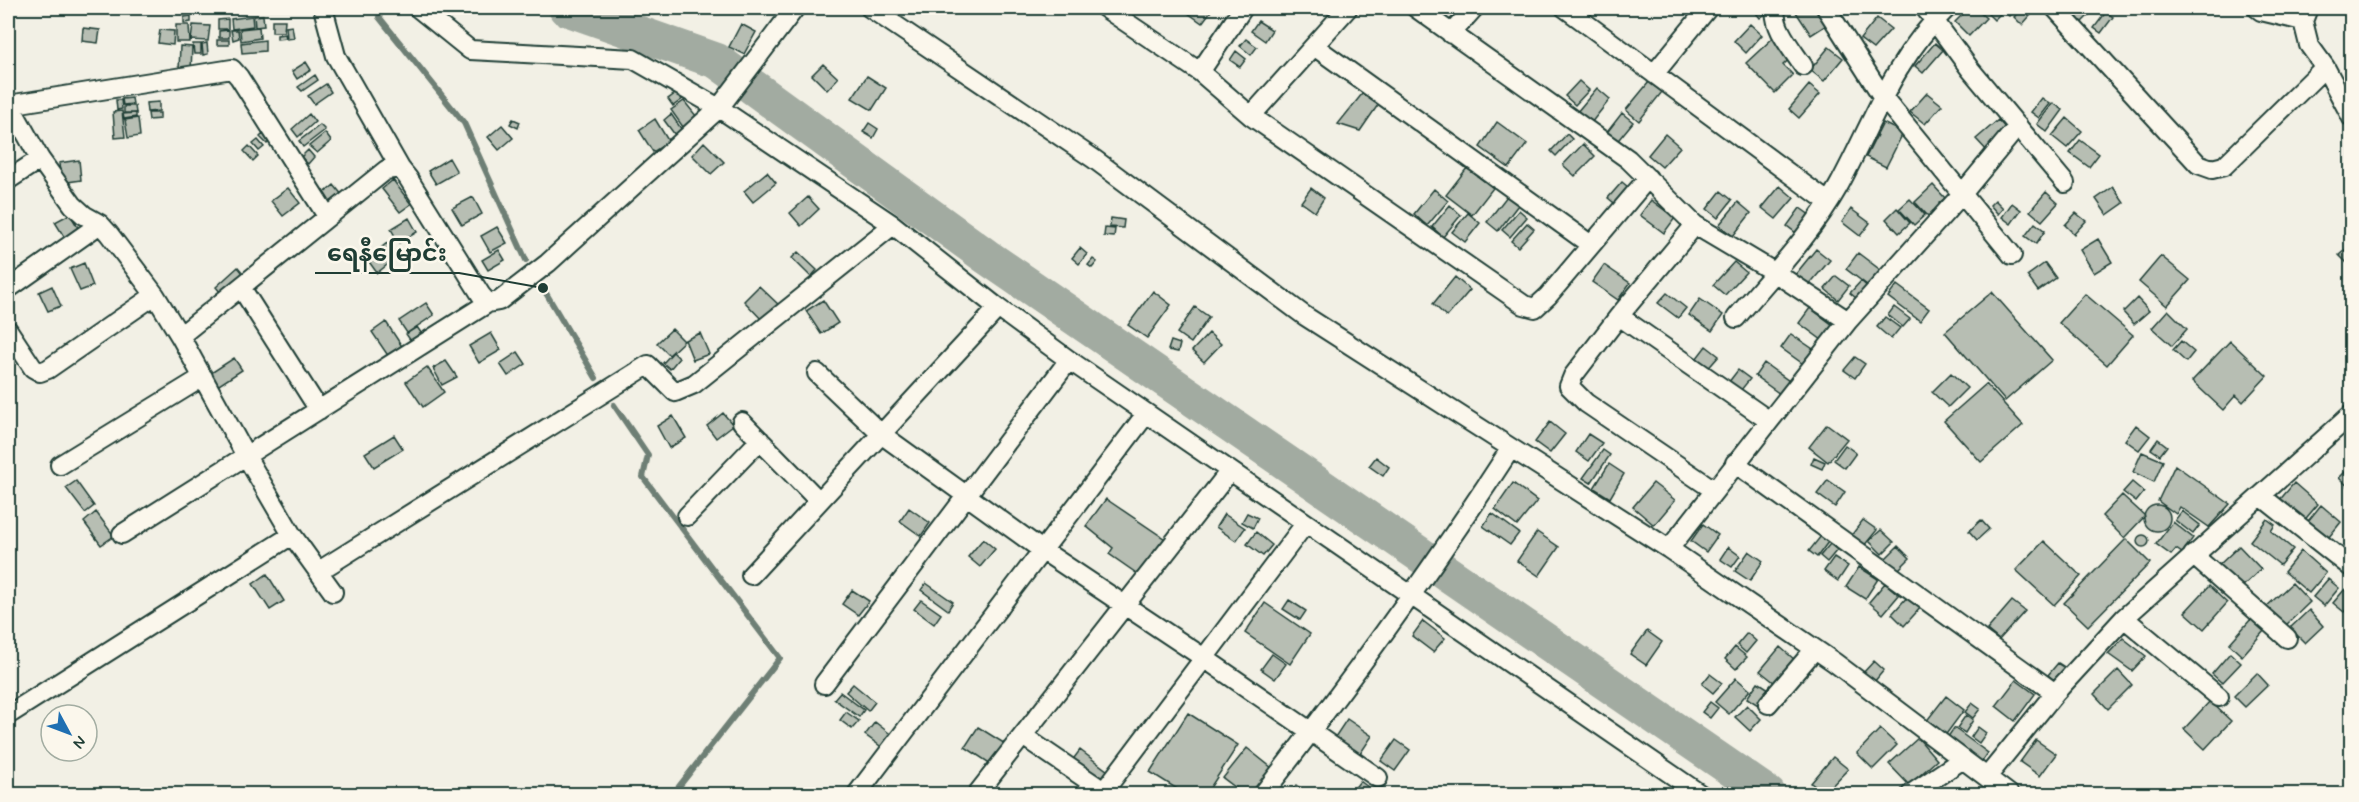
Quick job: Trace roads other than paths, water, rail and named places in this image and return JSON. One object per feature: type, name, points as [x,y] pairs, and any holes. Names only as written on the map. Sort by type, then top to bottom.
[{"type":"street","points":[[322,8],[336,56],[400,168],[488,303]]},
{"type":"street","points":[[418,8],[470,50],[633,59],[719,108],[893,225],[998,308],[1146,414],[1700,795]]},
{"type":"street","points":[[122,534],[488,303],[498,301],[548,263],[719,108],[758,60],[795,8]]},
{"type":"street","points":[[1105,8],[1200,72],[1251,116],[1524,305],[1535,308],[1548,296],[1648,178]]},
{"type":"street","points":[[1200,72],[1243,8]]},
{"type":"street","points":[[1251,116],[1348,8]]},
{"type":"street","points":[[1416,8],[1628,159],[1695,225],[1774,272],[1848,321]]},
{"type":"street","points":[[1451,34],[1474,8]]},
{"type":"street","points":[[1654,74],[1708,8]]},
{"type":"street","points":[[1776,8],[1775,15],[1780,30],[1803,66]]},
{"type":"street","points":[[1826,8],[1882,96],[2012,255]]},
{"type":"street","points":[[1736,318],[1809,231],[1838,188],[1882,96],[1929,14],[1947,8]]},
{"type":"street","points":[[2055,8],[2198,164],[2212,169],[2224,166],[2327,72]]},
{"type":"street","points":[[2257,8],[2261,11],[2305,14],[2309,45],[2327,72],[2352,118]]},
{"type":"street","points":[[875,9],[1094,159],[1305,316],[1669,549],[1815,649],[2009,795]]},
{"type":"street","points":[[1577,11],[1654,74],[1828,202]]},
{"type":"street","points":[[1929,14],[2065,183]]},
{"type":"street","points":[[1314,46],[1591,245]]},
{"type":"street","points":[[8,106],[231,69],[239,77],[327,216]]},
{"type":"street","points":[[8,106],[15,114],[40,159],[73,205],[84,215],[100,224],[124,252],[155,295],[292,535],[333,592]]},
{"type":"street","points":[[1669,549],[1848,321],[1962,194],[2018,126]]},
{"type":"street","points":[[8,180],[40,159]]},
{"type":"street","points":[[180,336],[242,289],[327,216],[386,170],[400,168]]},
{"type":"street","points":[[8,289],[100,224]]},
{"type":"street","points":[[320,571],[648,365],[662,382],[675,392],[694,384],[893,225]]},
{"type":"street","points":[[1695,225],[1619,316],[1573,376],[1569,386],[1586,403],[1714,490]]},
{"type":"street","points":[[242,289],[319,410]]},
{"type":"street","points":[[8,330],[33,368],[40,372],[48,369],[155,295]]},
{"type":"street","points":[[751,575],[998,308]]},
{"type":"street","points":[[1619,316],[1768,420]]},
{"type":"street","points":[[824,684],[1069,360]]},
{"type":"street","points":[[818,373],[881,434],[966,496],[1378,778]]},
{"type":"street","points":[[60,465],[203,377]]},
{"type":"street","points":[[857,795],[1146,414]]},
{"type":"street","points":[[1987,777],[2055,693],[2124,618],[2352,414]]},
{"type":"street","points":[[742,422],[819,501]]},
{"type":"street","points":[[687,516],[760,440]]},
{"type":"street","points":[[1263,795],[1455,534],[1511,448]]},
{"type":"street","points":[[1735,464],[2055,693]]},
{"type":"street","points":[[977,795],[1229,471]]},
{"type":"street","points":[[2261,496],[2352,568]]},
{"type":"street","points":[[1023,736],[1106,793],[1305,524]]},
{"type":"street","points":[[8,715],[292,535]]},
{"type":"street","points":[[2193,555],[2288,638]]},
{"type":"street","points":[[2124,618],[2219,697]]},
{"type":"street","points":[[1768,704],[1815,649]]},
{"type":"street","points":[[1911,795],[1963,759]]},
{"type":"waterway","points":[[566,8],[717,61],[987,257],[1768,794]]},
{"type":"waterway","points":[[379,17],[464,123],[526,260]]},
{"type":"waterway","points":[[543,288],[596,378]]},
{"type":"waterway","points":[[614,405],[648,455],[643,477],[780,658],[673,794]]},
{"type":"place","name":"ရေနီမြောင်း","points":[[543,288]]}]
